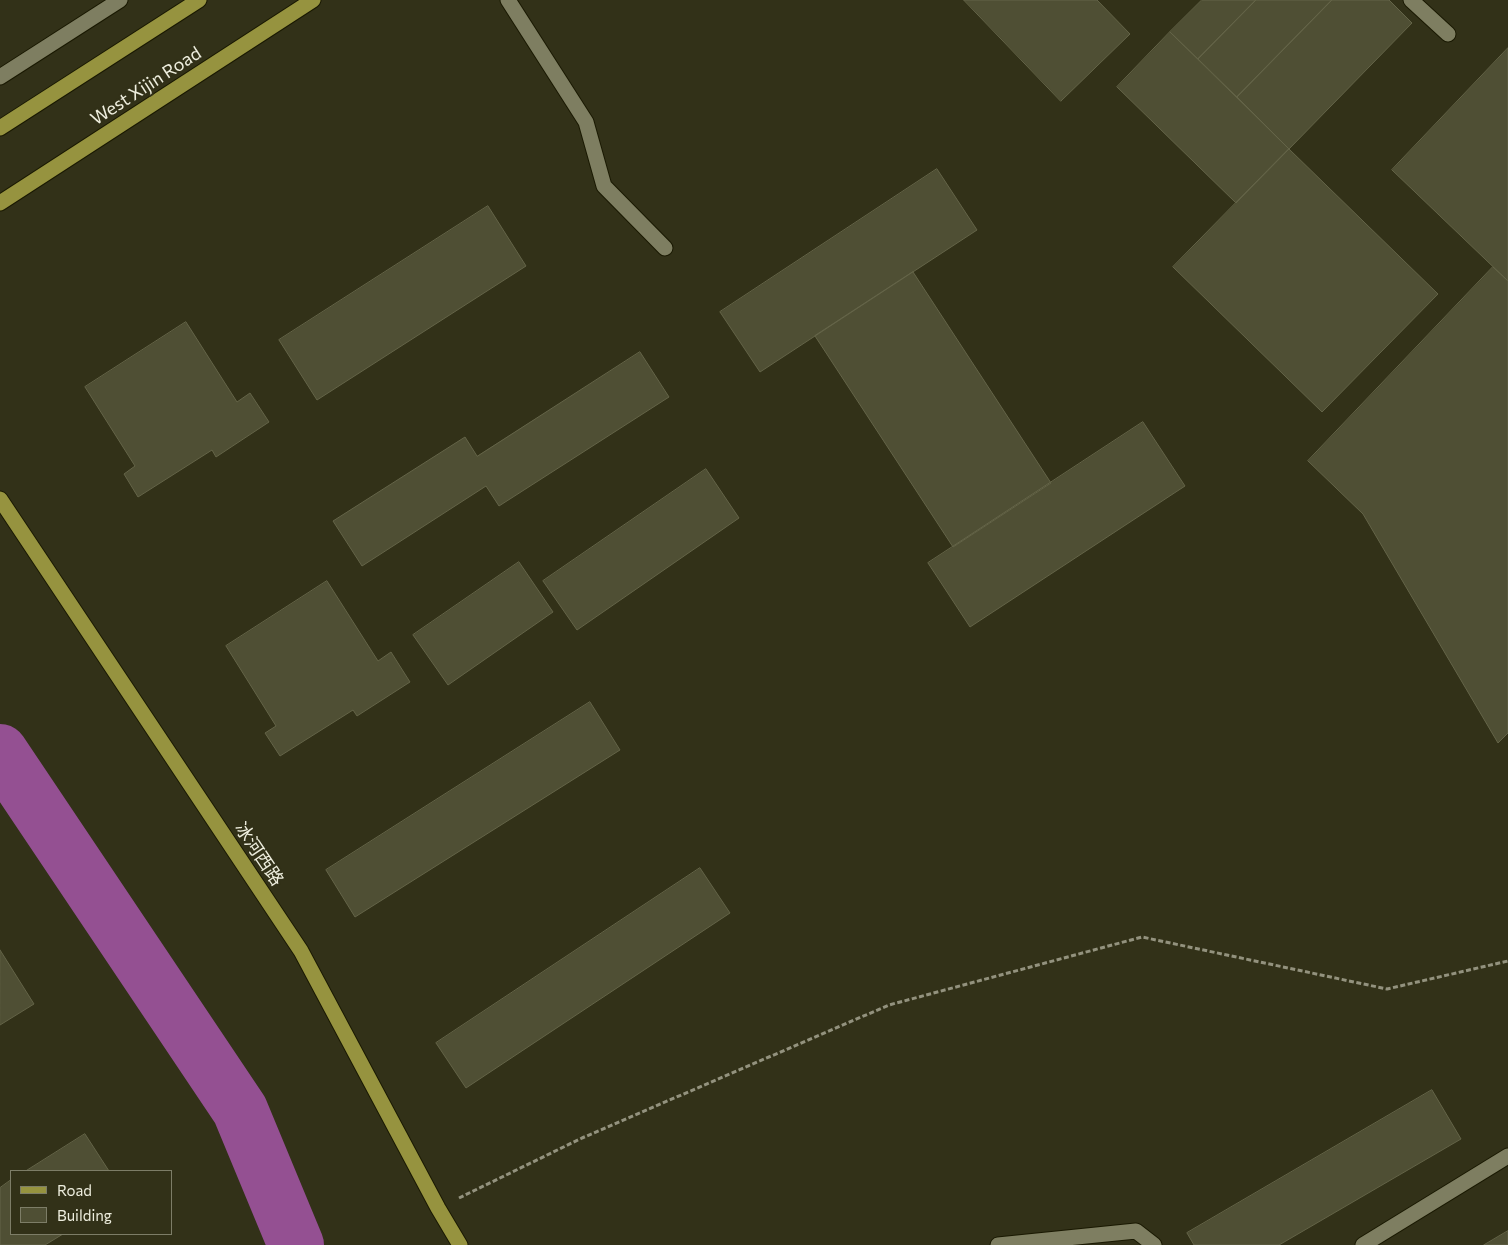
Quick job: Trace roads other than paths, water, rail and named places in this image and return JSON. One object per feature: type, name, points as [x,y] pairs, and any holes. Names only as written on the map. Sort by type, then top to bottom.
[{"type":"main road","points":[[0,128],[199,0]]},
{"type":"main road","name":"West Xijin Road","points":[[0,203],[312,0]]},
{"type":"main road","name":"冰河西路","points":[[0,499],[301,951],[438,1208],[460,1245]]},
{"type":"street","points":[[0,77],[120,0]]},
{"type":"street","points":[[508,0],[586,122],[604,186],[664,248]]},
{"type":"street","points":[[1411,0],[1448,34]]},
{"type":"street","points":[[1363,1245],[1508,1156]]},
{"type":"street","points":[[998,1245],[1136,1231],[1154,1245]]},
{"type":"waterway","points":[[0,752],[240,1110],[296,1245]]}]
